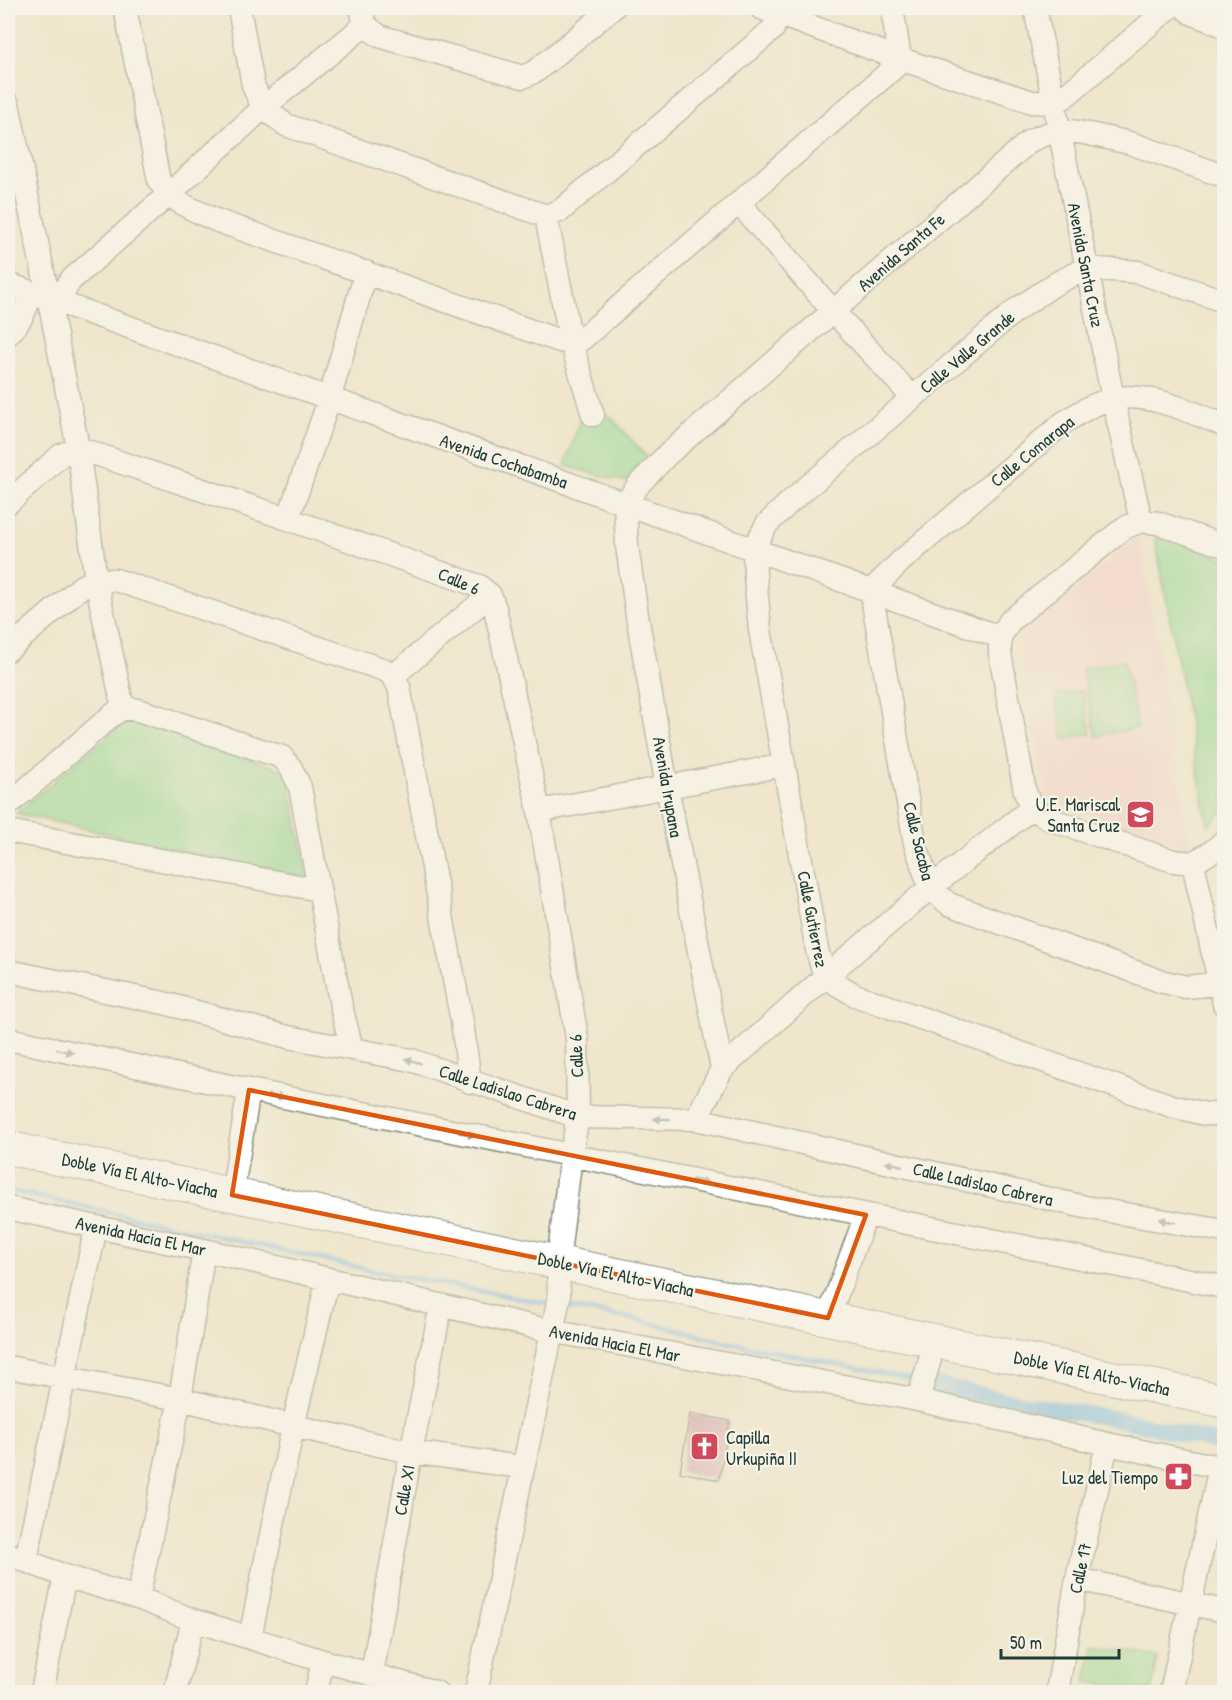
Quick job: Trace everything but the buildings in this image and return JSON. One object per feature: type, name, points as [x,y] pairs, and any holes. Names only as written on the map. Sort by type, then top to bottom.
[{"type":"highway","name":"Doble Vía El Alto-Viacha","points":[[8,1148],[232,1195],[556,1298],[828,1318],[1224,1401]]},
{"type":"highway","name":"Doble Vía El Alto-Viacha","points":[[8,1169],[556,1298],[930,1359],[1224,1421]]},
{"type":"street","points":[[125,8],[159,181],[168,195],[187,207],[218,221],[560,341],[571,342],[582,339],[895,67],[900,59],[892,8]]},
{"type":"street","points":[[238,8],[253,85],[263,108],[286,125],[546,216],[560,211],[773,29],[773,10],[900,59],[1032,102],[1053,103],[1075,90],[1169,8]]},
{"type":"street","points":[[8,334],[18,325],[25,313],[64,291],[69,281],[168,195],[363,16],[379,36],[523,77],[536,71],[613,8]]},
{"type":"street","name":"Avenida Santa Cruz","points":[[1035,8],[1086,268],[1140,521]]},
{"type":"street","points":[[1185,8],[1191,13],[1224,26]]},
{"type":"street","points":[[8,104],[78,448],[96,580],[123,708]]},
{"type":"street","points":[[1060,129],[1131,143],[1224,176]]},
{"type":"street","name":"Avenida Santa Fe","points":[[626,504],[640,483],[667,455],[833,311],[1031,141],[1060,129]]},
{"type":"street","points":[[739,202],[833,311],[914,398]]},
{"type":"street","points":[[546,216],[571,342],[593,415]]},
{"type":"street","points":[[1086,268],[1138,272],[1224,301]]},
{"type":"street","name":"Calle Valle Grande","points":[[754,548],[767,524],[791,501],[1016,310],[1055,284],[1086,268]]},
{"type":"street","points":[[288,519],[329,399],[366,272]]},
{"type":"street","name":"Avenida Cochabamba","points":[[8,285],[1000,637]]},
{"type":"street","name":"Calle Comarapa","points":[[871,591],[901,561],[1063,423],[1086,409],[1113,399],[1137,398],[1169,404],[1224,424]]},
{"type":"street","points":[[8,502],[61,455],[78,448]]},
{"type":"street","name":"Calle 6","points":[[78,448],[479,586],[490,595],[495,608],[539,811],[577,1038],[578,1117],[571,1155],[556,1298],[477,1692]]},
{"type":"street","name":"Avenida Irupana","points":[[626,504],[627,546],[637,615],[667,787],[723,1069]]},
{"type":"street","points":[[1224,546],[1158,523],[1140,521],[1124,528],[1010,621],[1000,637],[1000,653],[1025,792],[1032,808],[1049,819],[1173,861],[1193,862],[1214,851],[1224,841]]},
{"type":"street","name":"Calle Gutierrez","points":[[754,548],[760,630],[817,950],[825,977],[855,995],[1172,1106],[1205,1114],[1224,1115]]},
{"type":"street","points":[[8,650],[82,586],[96,580],[116,580],[385,670],[393,676],[399,687],[454,976],[470,1082]]},
{"type":"street","name":"Calle Sacaba","points":[[871,591],[915,843],[930,888],[949,904],[1160,981],[1186,987],[1223,991]]},
{"type":"street","points":[[393,676],[490,595]]},
{"type":"street","points":[[8,805],[123,708],[138,710],[282,757],[291,768],[300,787],[341,1005],[352,1049]]},
{"type":"street","points":[[539,811],[784,765]]},
{"type":"street","points":[[696,1119],[723,1069],[825,977],[930,888],[1032,808]]},
{"type":"street","points":[[8,831],[319,890]]},
{"type":"street","points":[[1193,862],[1223,991]]},
{"type":"street","name":"Calle Ladislao Cabrera","points":[[8,971],[164,1003],[288,1037],[411,1060],[578,1117],[696,1119],[1085,1206],[1224,1232]]},
{"type":"street","points":[[8,1039],[249,1090],[1224,1287]]},
{"type":"street","points":[[232,1195],[249,1090]]},
{"type":"street","name":"Avenida Hacia El Mar","points":[[8,1208],[204,1250],[441,1306],[556,1298],[918,1400],[1222,1468]]},
{"type":"street","points":[[828,1318],[866,1215]]},
{"type":"street","points":[[96,1227],[65,1379],[17,1557],[65,1576],[138,1598],[193,1620],[323,1661],[436,1692]]},
{"type":"street","points":[[138,1598],[180,1399],[204,1250]]},
{"type":"street","points":[[250,1638],[293,1426],[328,1279]]},
{"type":"street","name":"Calle XI","points":[[372,1674],[411,1452],[441,1306]]},
{"type":"street","points":[[918,1400],[930,1359]]},
{"type":"street","points":[[8,1367],[180,1399],[411,1452],[522,1467]]},
{"type":"street","name":"Calle 17","points":[[1061,1692],[1077,1579],[1107,1444]]},
{"type":"street","points":[[1172,1692],[1222,1468]]},
{"type":"street","points":[[42,1692],[65,1576]]},
{"type":"street","points":[[1077,1579],[1224,1611]]},
{"type":"street","points":[[175,1692],[193,1620]]},
{"type":"street","points":[[316,1692],[323,1661]]},
{"type":"highlighted area","points":[[249,1090],[866,1215],[828,1318],[232,1195]]},
{"type":"shaded area","points":[[1139,536],[1190,847],[1047,799],[1018,636]]},
{"type":"green space","points":[[608,414],[648,458],[626,482],[565,466],[581,417]]},
{"type":"green space","points":[[1163,535],[1224,559],[1224,811],[1208,826],[1155,538]]},
{"type":"green space","points":[[1124,660],[1138,728],[1096,736],[1082,668]]},
{"type":"green space","points":[[1082,690],[1091,734],[1064,739],[1055,695]]},
{"type":"green space","points":[[130,717],[288,772],[308,879],[16,813]]},
{"type":"green space","points":[[1092,1645],[1158,1657],[1152,1692],[1086,1682]]},
{"type":"waterway","points":[[8,1190],[375,1271],[550,1304]]},
{"type":"waterway","points":[[564,1307],[635,1319],[726,1342],[911,1379]]},
{"type":"waterway","points":[[934,1384],[1008,1401],[1123,1420],[1224,1444]]},
{"type":"place","name":"U.E. Mariscal Santa Cruz","points":[[1141,814]]},
{"type":"place","name":"Capilla Urkupiña II","points":[[705,1447]]},
{"type":"place","name":"Luz del Tiempo","points":[[1179,1477]]}]
